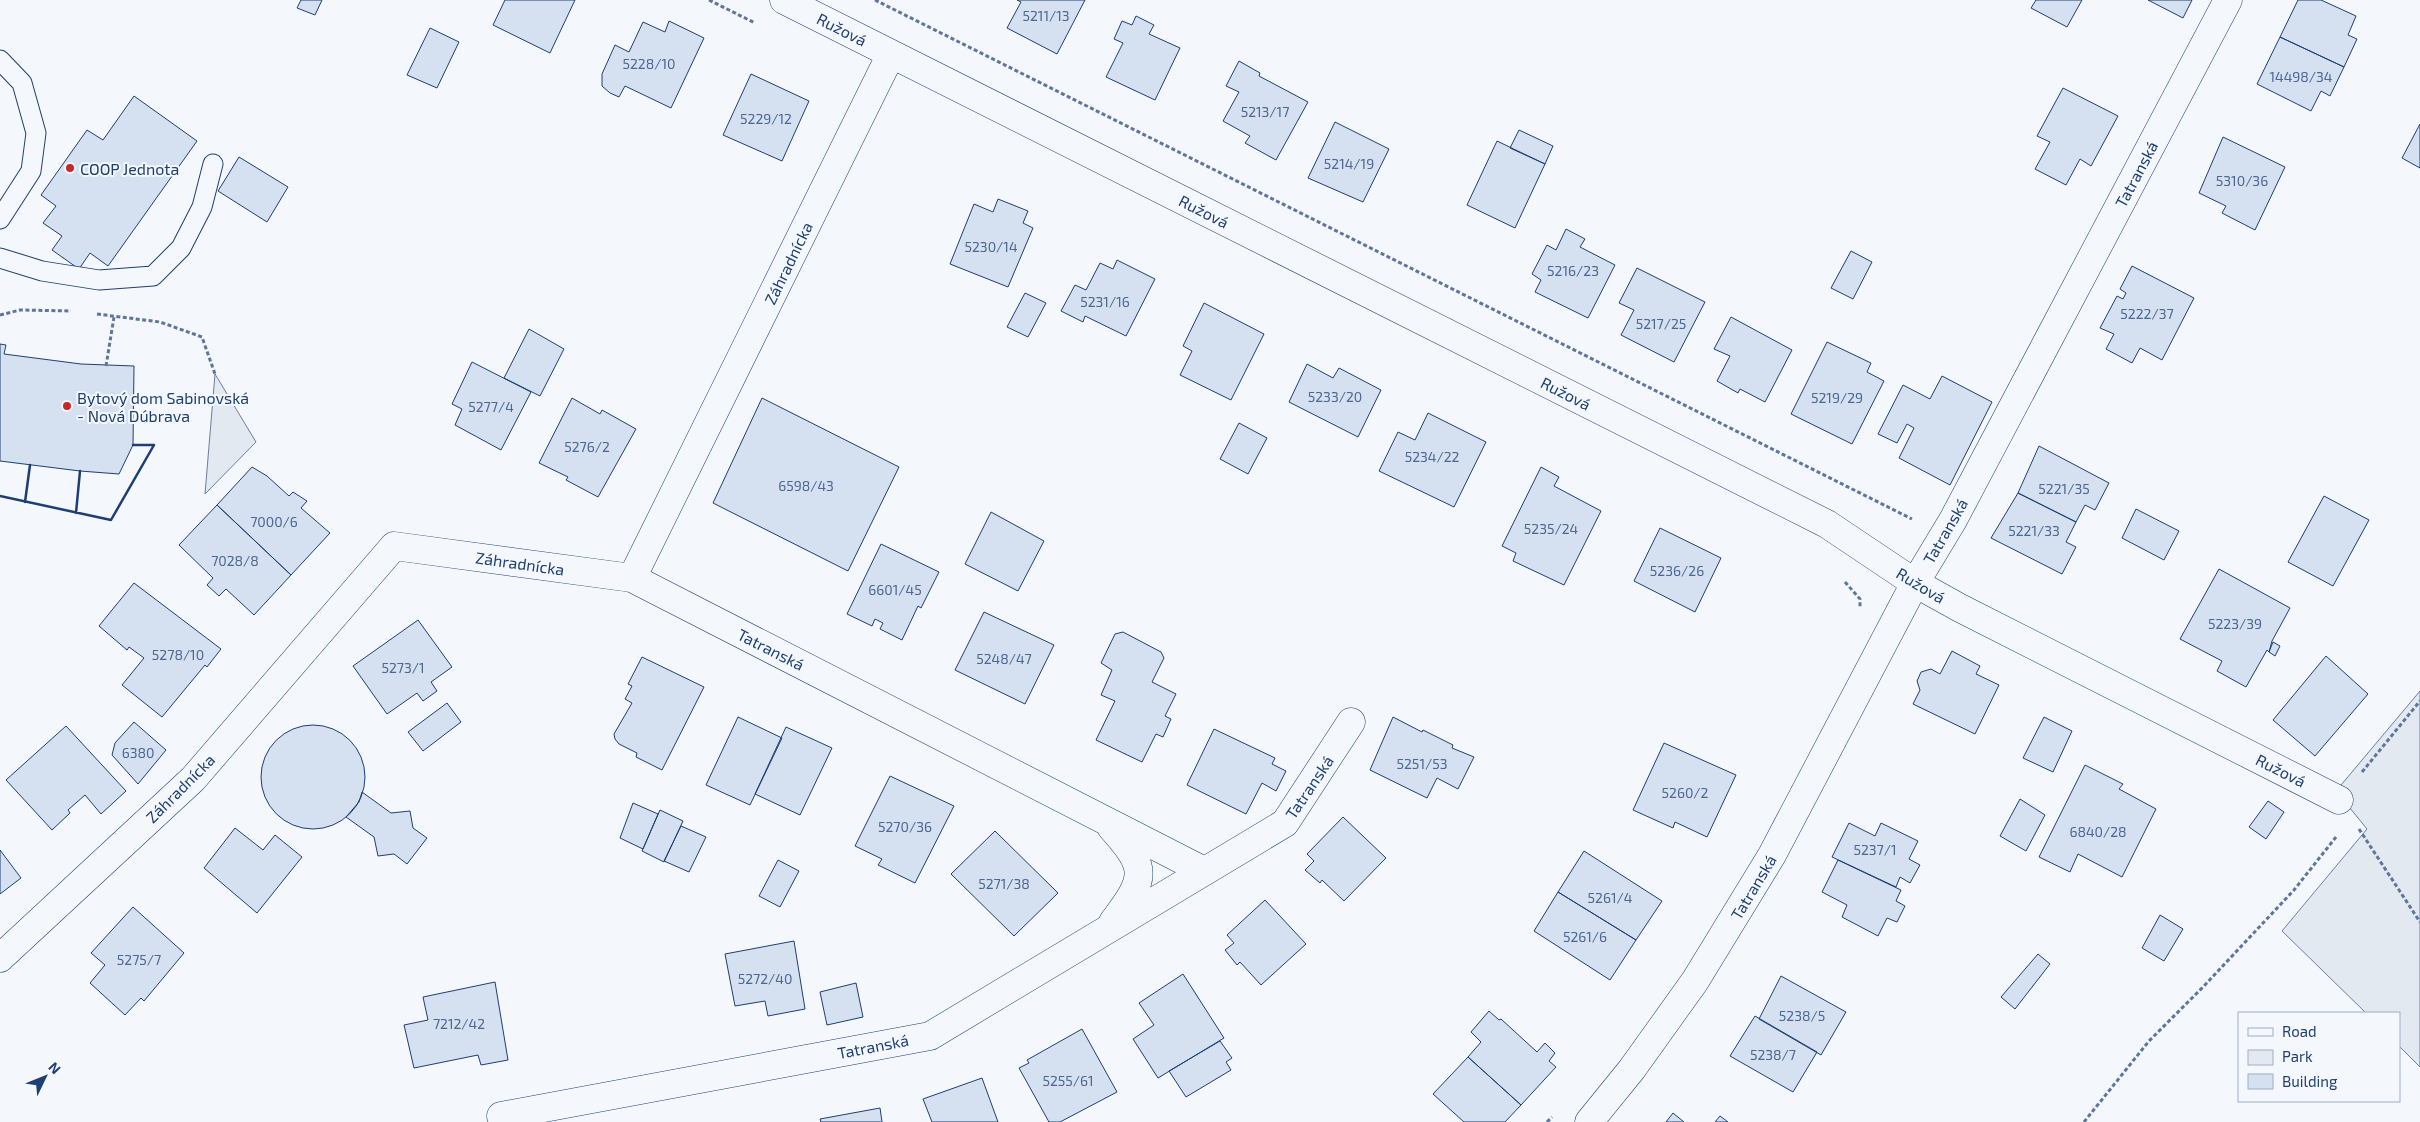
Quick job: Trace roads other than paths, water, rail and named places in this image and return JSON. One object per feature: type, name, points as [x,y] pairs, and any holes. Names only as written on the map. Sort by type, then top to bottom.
[{"type":"street","name":"Ružová","points":[[784,0],[1828,524],[1914,583],[2339,800]]},
{"type":"street","name":"Tatranská","points":[[1589,1122],[1632,1069],[1696,981],[1772,856],[1914,583],[1943,535],[2228,0]]},
{"type":"street","name":"Záhradnícka","points":[[0,958],[193,779],[394,546],[632,578],[891,54]]},
{"type":"street","name":"Tatranská","points":[[632,578],[1204,871]]},
{"type":"street","name":"Tatranská","points":[[501,1116],[930,1036],[1285,823],[1352,722]]},
{"type":"street","points":[[1105,820],[1126,843],[1138,862],[1139,882],[1128,902],[1108,929]]},
{"type":"lane","points":[[0,60],[22,83],[36,133],[31,171],[0,219]]},
{"type":"lane","points":[[0,258],[42,271],[99,280],[153,276],[181,248],[202,207],[213,164]]},
{"type":"place","name":"COOP Jednota","points":[[70,168]]},
{"type":"place","name":"Bytový dom Sabinovská - Nová Dúbrava","points":[[67,406]]}]
